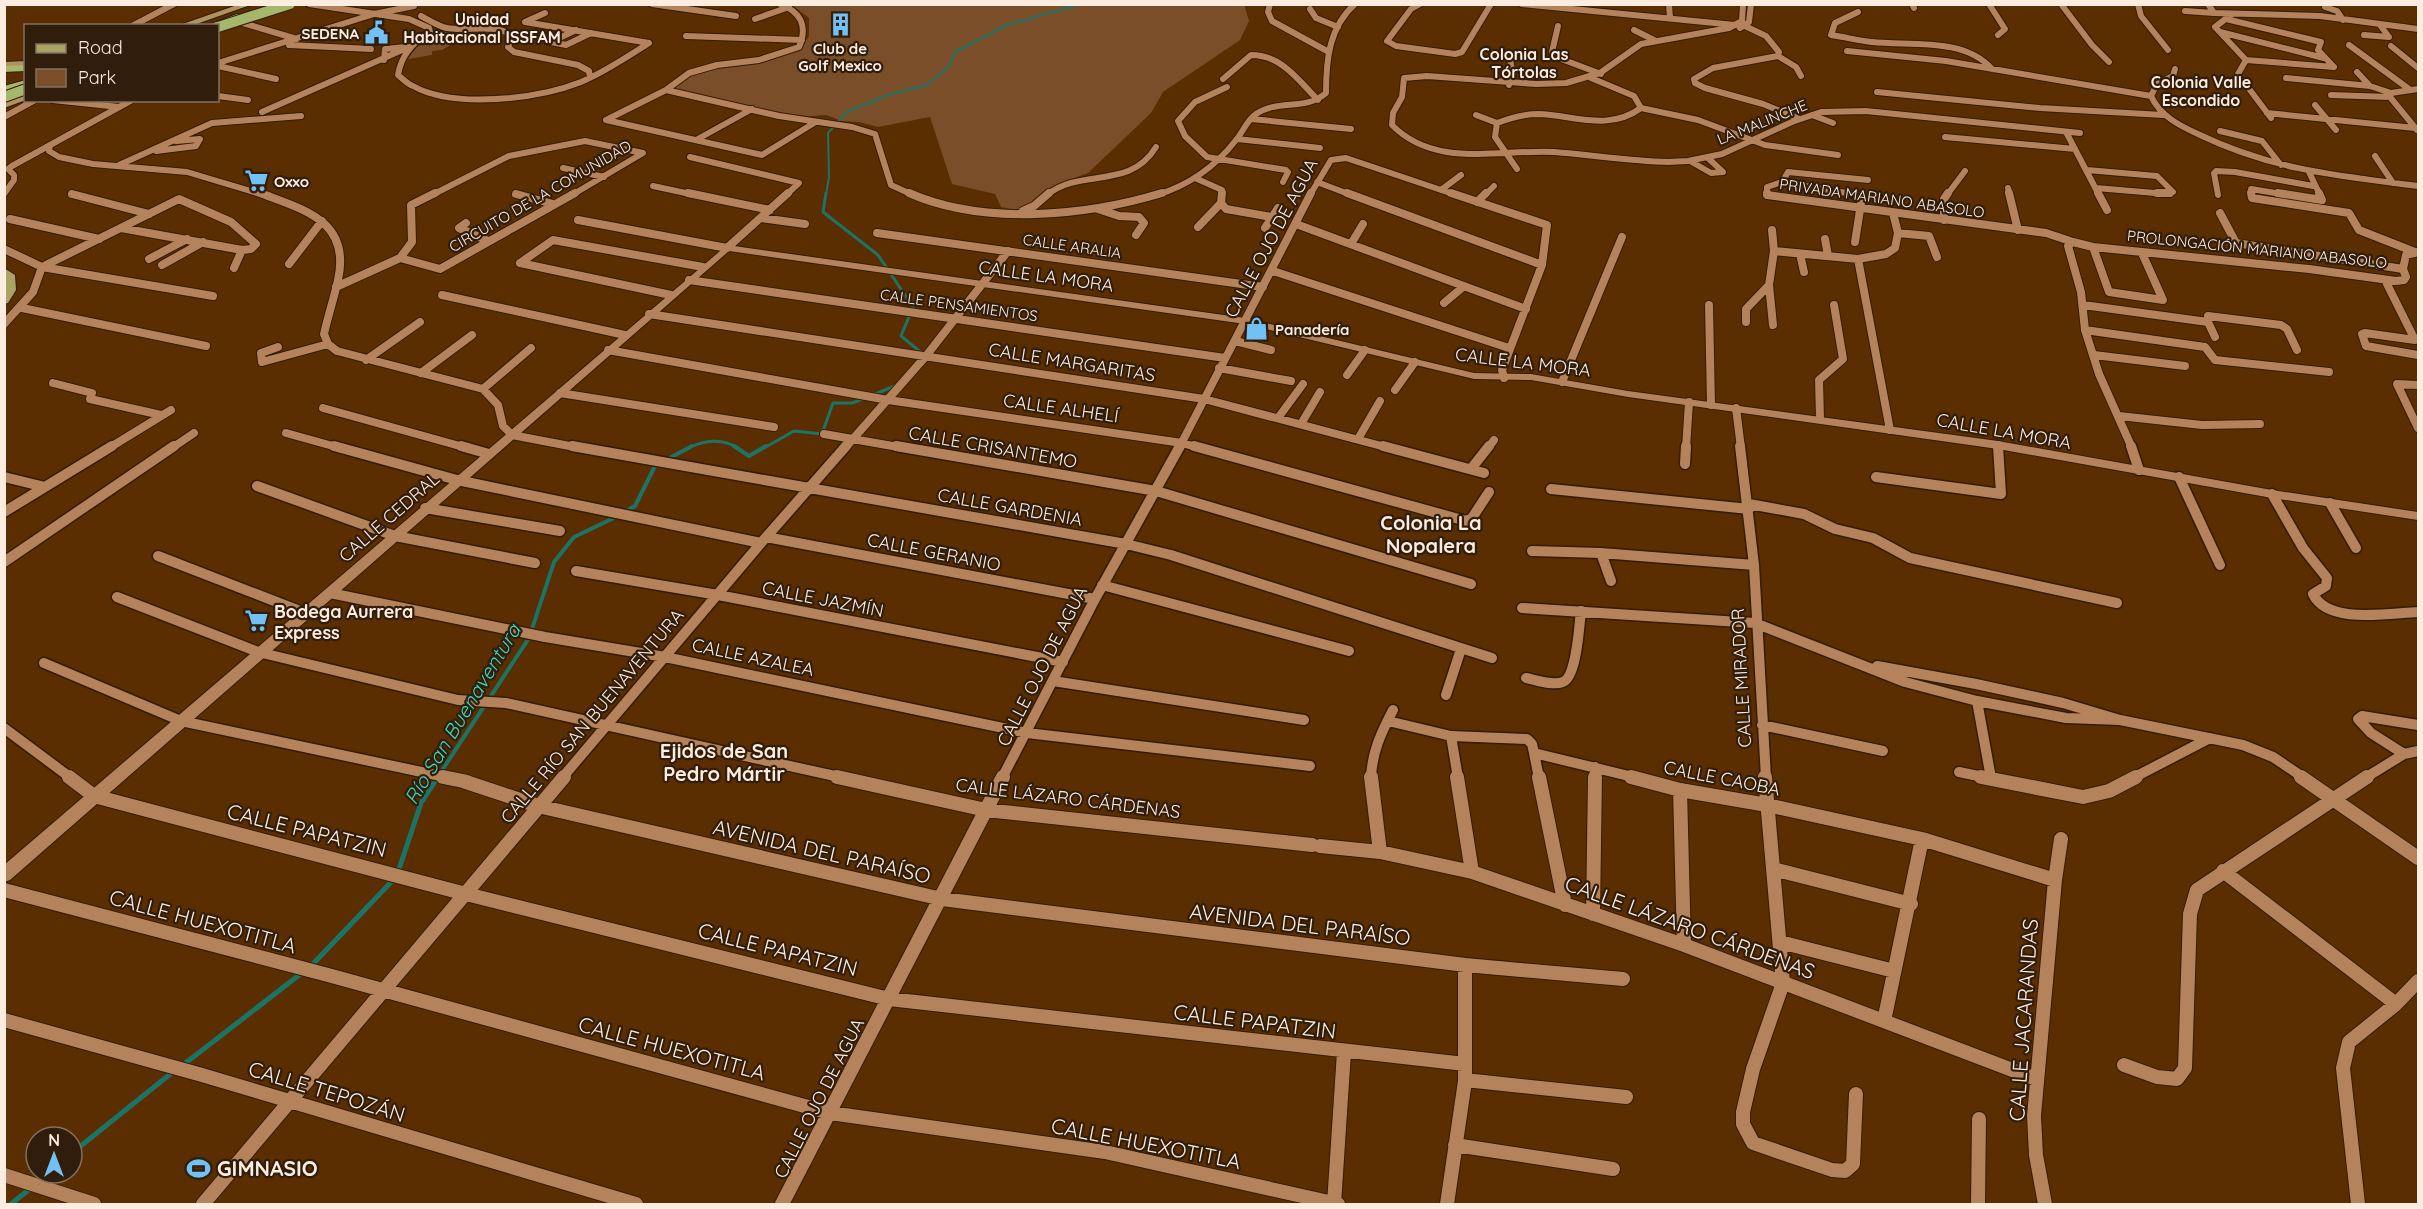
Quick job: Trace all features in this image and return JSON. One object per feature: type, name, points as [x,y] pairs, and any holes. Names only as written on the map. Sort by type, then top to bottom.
[{"type":"highway","points":[[213,24],[271,4]]},
{"type":"highway","points":[[213,24],[276,4]]},
{"type":"highway","points":[[219,26],[283,4]]},
{"type":"highway","points":[[219,26],[283,4]]},
{"type":"highway","points":[[219,26],[290,4]]},
{"type":"highway","points":[[261,11],[298,4]]},
{"type":"highway","points":[[4,67],[24,66]]},
{"type":"highway","points":[[4,97],[24,86]]},
{"type":"main road","points":[[219,27],[243,23],[298,4]]},
{"type":"main road","points":[[187,24],[248,5]]},
{"type":"main road","points":[[4,97],[24,97]]},
{"type":"main road","points":[[4,271],[9,275],[10,290],[4,301]]},
{"type":"street","points":[[136,24],[174,4]]},
{"type":"street","points":[[262,112],[384,60],[409,47],[431,30],[416,21],[309,4]]},
{"type":"street","points":[[652,4],[736,16]]},
{"type":"street","points":[[780,4],[789,7],[802,17],[805,33],[799,47],[777,55],[689,73],[666,90],[606,120],[762,155],[814,123]]},
{"type":"street","points":[[1270,4],[1268,12],[1272,21],[1327,51]]},
{"type":"street","points":[[666,90],[814,123],[852,127],[875,134],[891,185],[906,194],[941,204],[1050,214],[1098,209],[1146,199],[1195,178],[1219,160],[1251,119],[1268,108],[1318,100],[1326,93],[1327,51],[1346,10],[1355,4]]},
{"type":"street","points":[[1420,4],[1411,9],[1386,39],[1396,46],[1450,54],[1462,52],[1491,4]]},
{"type":"street","points":[[1522,4],[1737,24],[1772,41],[1779,52],[1778,56]]},
{"type":"street","points":[[1614,13],[1617,4]]},
{"type":"street","points":[[1669,4],[1670,18]]},
{"type":"street","points":[[1599,77],[1631,49],[1654,40],[1717,32],[1737,24],[1742,21],[1743,4]]},
{"type":"street","points":[[1510,58],[1512,72],[1510,83],[1560,86],[1599,77],[1648,46],[1724,34],[1744,26],[1751,16],[1751,4]]},
{"type":"street","points":[[1989,4],[2004,29],[1998,35]]},
{"type":"street","points":[[2061,4],[2092,45],[2109,62]]},
{"type":"street","points":[[2138,4],[2141,16],[2168,50]]},
{"type":"street","points":[[2208,4],[2214,13]]},
{"type":"street","points":[[243,23],[295,40],[374,14],[415,7]]},
{"type":"street","points":[[755,20],[789,7]]},
{"type":"street","points":[[2325,7],[2337,11],[2343,20]]},
{"type":"street","points":[[1310,9],[1316,18],[1338,27]]},
{"type":"street","points":[[2185,11],[2233,17],[2321,42],[2318,50],[2334,67],[2246,60],[2215,27],[2226,19],[2233,17],[2246,14],[2299,15],[2418,29]]},
{"type":"street","points":[[1858,12],[1835,23],[1831,35],[1870,42],[1956,48],[1976,55],[1992,69]]},
{"type":"street","points":[[409,47],[398,75],[410,86],[438,95],[485,98],[526,95],[562,88],[590,78],[649,43],[525,22],[545,13]]},
{"type":"street","points":[[219,64],[295,40],[389,17],[416,14],[451,28],[489,26],[504,28],[513,35],[508,47],[514,52],[578,65],[596,65],[641,42]]},
{"type":"street","points":[[2220,32],[2233,17]]},
{"type":"street","points":[[2364,34],[2389,37],[2380,25]]},
{"type":"street","points":[[1557,26],[1552,52],[1556,57],[1634,96],[1641,108],[1698,120],[1753,142],[1838,155]]},
{"type":"street","points":[[576,30],[551,42],[567,45],[592,33]]},
{"type":"street","points":[[1634,30],[1654,40]]},
{"type":"street","points":[[2220,32],[2325,58]]},
{"type":"street","points":[[686,36],[802,40]]},
{"type":"street","points":[[280,44],[371,49]]},
{"type":"street","points":[[2349,45],[2409,89]]},
{"type":"street","points":[[2391,46],[2418,68]]},
{"type":"street","points":[[1847,51],[1946,61],[2151,96]]},
{"type":"street","points":[[219,54],[231,59]]},
{"type":"street","points":[[1223,79],[1251,55],[1268,56],[1278,60],[1318,100]]},
{"type":"street","points":[[1800,119],[1763,104],[1705,88],[1695,83],[1694,79],[1701,72],[1711,68],[1758,62],[1778,56],[1796,67],[1801,76]]},
{"type":"street","points":[[2238,74],[2246,60]]},
{"type":"street","points":[[219,64],[276,79]]},
{"type":"street","points":[[578,65],[589,71],[590,78]]},
{"type":"street","points":[[2175,69],[2173,76],[2157,84],[2151,96],[2154,105],[2163,115],[2195,134],[2281,165],[2309,172],[2418,186]]},
{"type":"street","points":[[2357,72],[2370,86]]},
{"type":"street","points":[[2292,85],[2284,76],[2370,86],[2390,95],[2417,130]]},
{"type":"street","name":"LA MALINCHE","points":[[1510,83],[1429,80],[1416,82],[1402,90],[1402,97],[1391,118],[1392,125],[1410,140],[1427,147],[1462,154],[1551,152],[1650,162],[1708,158],[1753,142],[1800,119],[1833,110],[1866,111],[2080,133]]},
{"type":"street","points":[[1227,87],[1195,102],[1178,121],[1185,136],[1207,157],[1286,170],[1288,172],[1283,183]]},
{"type":"street","points":[[2331,95],[2390,95],[2409,89],[2418,89]]},
{"type":"street","points":[[2250,90],[2272,120]]},
{"type":"street","points":[[1877,92],[2163,115]]},
{"type":"street","points":[[219,96],[248,100]]},
{"type":"street","points":[[4,117],[30,102]]},
{"type":"street","points":[[70,102],[119,108]]},
{"type":"street","points":[[4,194],[14,180],[14,175],[8,169],[129,102]]},
{"type":"street","points":[[2315,105],[2336,130]]},
{"type":"street","points":[[1476,115],[1497,123],[1514,117],[1537,114],[1588,120],[1616,120],[1626,119],[1641,108]]},
{"type":"street","points":[[696,140],[752,109]]},
{"type":"street","points":[[2267,113],[2417,130]]},
{"type":"street","points":[[1812,115],[1833,123]]},
{"type":"street","points":[[119,165],[212,123],[301,116]]},
{"type":"street","points":[[1251,119],[1350,129]]},
{"type":"street","points":[[1497,123],[1495,136],[1517,169]]},
{"type":"street","points":[[2220,131],[2262,141],[2281,165]]},
{"type":"street","points":[[2066,132],[2108,210]]},
{"type":"street","points":[[1945,137],[2076,149]]},
{"type":"street","points":[[1237,139],[1320,148]]},
{"type":"street","points":[[144,153],[196,146],[200,140],[169,141]]},
{"type":"street","name":"CIRCUITO DE LA COMUNIDAD","points":[[577,141],[643,153],[604,177],[440,269],[400,258],[412,242],[411,205],[509,156],[577,141]]},
{"type":"street","points":[[50,145],[49,151],[60,159],[189,172],[214,178],[302,210],[322,221],[329,226],[341,258],[324,334],[328,344],[337,351],[366,360],[483,389],[497,400],[503,426],[512,435]]},
{"type":"street","points":[[1017,212],[1033,207],[1060,187],[1113,176],[1143,166],[1151,158],[1156,147]]},
{"type":"street","points":[[2375,156],[2393,183]]},
{"type":"street","name":"CALLE CEDRAL","points":[[4,875],[799,183],[690,157]]},
{"type":"street","name":"CALLE OJO DE AGUA","points":[[782,1204],[942,899],[1102,585],[1182,443],[1222,363],[1273,271],[1317,182],[1331,160],[1346,158],[1441,190]]},
{"type":"street","points":[[1689,161],[1711,172],[1723,172],[1708,158]]},
{"type":"street","points":[[563,168],[604,177]]},
{"type":"street","points":[[2087,170],[2157,176],[2173,192],[2167,194],[2096,188]]},
{"type":"street","points":[[1944,220],[1944,199],[1965,171]]},
{"type":"street","points":[[2218,195],[2214,173],[2216,171],[2235,172],[2313,186]]},
{"type":"street","name":"PRIVADA MARIANO ABASOLO","points":[[1868,180],[1788,172],[1782,182],[1767,187],[1767,195],[2046,233],[2070,244]]},
{"type":"street","points":[[2309,172],[2313,186],[2319,192],[2322,200],[2251,189],[2252,198],[2349,213],[2359,230],[2417,252]]},
{"type":"street","points":[[1441,190],[1461,175]]},
{"type":"street","points":[[1195,178],[1222,190],[1221,203],[1198,227]]},
{"type":"street","points":[[1317,182],[1542,265]]},
{"type":"street","points":[[1794,184],[1860,195],[1862,197],[1861,208],[1855,242]]},
{"type":"street","points":[[653,186],[770,210]]},
{"type":"street","points":[[1477,202],[1494,186]]},
{"type":"street","points":[[2008,188],[2018,230]]},
{"type":"street","points":[[1441,190],[1542,223],[1548,228],[1542,265],[1509,348],[1502,370],[1504,378]]},
{"type":"street","points":[[72,194],[149,214]]},
{"type":"street","points":[[516,194],[553,204]]},
{"type":"street","points":[[42,267],[178,199],[222,216],[246,231],[256,244],[247,250],[234,268]]},
{"type":"street","points":[[1221,203],[1226,209],[1272,217]]},
{"type":"street","points":[[1265,228],[1278,208]]},
{"type":"street","points":[[1098,209],[1119,216],[1139,217],[1144,223],[1136,235]]},
{"type":"street","points":[[1773,251],[1858,259],[1886,254],[1895,248],[1898,233],[1893,213]]},
{"type":"street","points":[[2220,213],[2236,243],[2403,269]]},
{"type":"street","points":[[761,218],[805,224]]},
{"type":"street","points":[[10,219],[99,239]]},
{"type":"street","points":[[578,220],[727,248]]},
{"type":"street","points":[[290,264],[322,221]]},
{"type":"street","points":[[466,223],[459,228],[488,241]]},
{"type":"street","points":[[1296,224],[1526,309]]},
{"type":"street","points":[[1350,244],[1364,224]]},
{"type":"street","points":[[1926,225],[1937,257]]},
{"type":"street","points":[[121,228],[247,250]]},
{"type":"street","points":[[1772,230],[1773,251],[1769,285],[1773,325]]},
{"type":"street","name":"CALLE ARALIA","points":[[877,233],[1263,287]]},
{"type":"street","points":[[1898,233],[1929,236]]},
{"type":"street","points":[[1562,382],[1622,237]]},
{"type":"street","points":[[149,259],[187,239]]},
{"type":"street","points":[[1825,239],[1828,256]]},
{"type":"street","points":[[671,295],[520,263],[553,240],[703,267]]},
{"type":"street","points":[[162,265],[203,242]]},
{"type":"street","points":[[2070,244],[2083,305],[2085,330],[2099,374],[2119,416],[2139,471],[2418,516]]},
{"type":"street","name":"PROLONGACIÓN MARIANO ABASOLO","points":[[2070,244],[2309,269],[2385,280],[2404,280],[2406,277],[2403,269],[2406,255],[2417,252]]},
{"type":"street","points":[[2093,247],[2109,292],[2163,300],[2142,252]]},
{"type":"street","name":"CALLE LA MORA","points":[[727,248],[1245,321],[1474,376],[1531,377],[1689,402],[1998,445],[2139,471]]},
{"type":"street","points":[[4,249],[42,267],[213,296]]},
{"type":"street","name":"CALLE RÍO SAN BUENAVENTURA","points":[[203,1204],[291,1103],[383,990],[764,540],[854,440],[883,399],[955,318],[1008,251]]},
{"type":"street","points":[[1800,254],[1804,272]]},
{"type":"street","points":[[336,287],[400,258]]},
{"type":"street","points":[[1858,259],[1890,430]]},
{"type":"street","points":[[4,324],[22,308],[38,285],[42,267]]},
{"type":"street","points":[[1273,271],[1509,348]]},
{"type":"street","name":"CALLE PENSAMIENTOS","points":[[689,280],[955,318],[1222,363],[1291,381]]},
{"type":"street","points":[[2385,280],[2417,341]]},
{"type":"street","points":[[1746,321],[1746,309],[1769,285]]},
{"type":"street","points":[[1444,303],[1463,287]]},
{"type":"street","points":[[442,295],[624,335]]},
{"type":"street","points":[[1709,305],[1711,405]]},
{"type":"street","points":[[1820,419],[1819,380],[1843,359],[1834,305]]},
{"type":"street","points":[[2083,305],[2208,322]]},
{"type":"street","points":[[22,308],[206,346]]},
{"type":"street","name":"CALLE MARGARITAS","points":[[649,314],[1204,399],[1484,473]]},
{"type":"street","points":[[2215,337],[2208,322],[2208,316],[2221,315],[2281,325],[2287,329],[2297,350]]},
{"type":"street","points":[[366,360],[420,322]]},
{"type":"street","points":[[2085,330],[2205,347],[2215,360],[2329,372]]},
{"type":"street","points":[[2417,341],[2362,334],[2366,346],[2371,348],[2418,355]]},
{"type":"street","points":[[421,373],[472,335]]},
{"type":"street","points":[[1235,341],[1270,350]]},
{"type":"street","points":[[278,347],[261,353],[262,362],[328,344]]},
{"type":"street","points":[[483,389],[531,348]]},
{"type":"street","name":"CALLE ALHELÍ","points":[[608,350],[883,399],[1182,443],[1466,521],[1472,518],[1489,492]]},
{"type":"street","points":[[1347,375],[1365,350]]},
{"type":"street","points":[[2094,355],[2185,366]]},
{"type":"street","points":[[1395,390],[1415,362]]},
{"type":"street","points":[[53,384],[93,393],[90,399],[161,416]]},
{"type":"street","points":[[1278,418],[1304,384]]},
{"type":"street","points":[[2418,385],[2397,384],[2418,425]]},
{"type":"street","points":[[1301,423],[1320,392]]},
{"type":"street","points":[[560,393],[774,427]]},
{"type":"street","points":[[1358,438],[1380,401]]},
{"type":"street","points":[[1685,464],[1689,402]]},
{"type":"street","points":[[323,408],[489,454]]},
{"type":"street","name":"CALLE MIRADOR","points":[[1736,408],[1754,565],[1755,623],[1767,805],[1783,983]]},
{"type":"street","points":[[6,509],[171,410]]},
{"type":"street","points":[[2119,416],[2202,425],[2260,424]]},
{"type":"street","points":[[4,562],[194,432]]},
{"type":"street","name":"CALLE GERANIO","points":[[286,433],[457,480],[597,509],[1095,599]]},
{"type":"street","name":"CALLE CRISANTEMO","points":[[824,434],[1156,491],[1471,584]]},
{"type":"street","name":"CALLE GARDENIA","points":[[512,435],[642,460],[1126,544],[1171,555],[1492,658]]},
{"type":"street","points":[[1471,469],[1494,440]]},
{"type":"street","points":[[1876,477],[2001,494],[1998,445]]},
{"type":"street","points":[[4,477],[45,487]]},
{"type":"street","points":[[2179,477],[2220,566]]},
{"type":"street","points":[[256,486],[395,536],[535,563]]},
{"type":"street","points":[[1551,489],[1749,506],[1804,514],[1835,530],[1873,538],[1910,558],[2117,603]]},
{"type":"street","points":[[2272,494],[2303,548],[2327,578],[2326,586],[2313,594],[2321,606],[2336,613],[2415,615]]},
{"type":"street","points":[[2330,503],[2356,548]]},
{"type":"street","points":[[425,508],[560,531]]},
{"type":"street","points":[[1532,551],[1602,553],[1754,565]]},
{"type":"street","points":[[1602,553],[1611,581]]},
{"type":"street","points":[[158,556],[305,613]]},
{"type":"street","name":"CALLE JAZMÍN","points":[[576,571],[718,595],[1063,662]]},
{"type":"street","points":[[1102,585],[1349,651]]},
{"type":"street","name":"CALLE AZALEA","points":[[330,593],[544,637],[665,657],[1027,733],[1310,766]]},
{"type":"street","name":"CALLE LÁZARO CÁRDENAS","points":[[117,597],[258,652],[458,700],[506,703],[986,810],[1380,852],[1472,872],[1684,945],[2036,1079]]},
{"type":"street","points":[[1522,608],[1755,623],[1905,682],[1977,701],[2066,718],[2120,720]]},
{"type":"street","points":[[1526,678],[1563,682],[1569,678],[1573,669],[1581,611]]},
{"type":"street","points":[[1446,695],[1461,649]]},
{"type":"street","name":"AVENIDA DEL PARAÍSO","points":[[44,663],[181,721],[463,781],[538,806],[942,899],[1465,964],[1623,979]]},
{"type":"street","points":[[1864,664],[1905,670],[2063,703],[2120,720],[2243,745],[2273,757],[2418,858]]},
{"type":"street","points":[[1053,681],[1304,720]]},
{"type":"street","points":[[1977,701],[1991,778]]},
{"type":"street","name":"CALLE CAOBA","points":[[1380,852],[1371,779],[1378,740],[1390,715],[1451,736],[1527,739],[1532,744],[1534,753],[1680,790],[1767,805],[1922,839],[2055,880]]},
{"type":"street","points":[[2404,754],[2371,733],[2358,719],[2362,716],[2372,716],[2418,725]]},
{"type":"street","points":[[1762,725],[1882,751]]},
{"type":"street","points":[[4,728],[94,796]]},
{"type":"street","points":[[1451,736],[1472,872]]},
{"type":"street","points":[[1959,771],[2083,797],[2109,791],[2210,738]]},
{"type":"street","points":[[2124,1065],[2157,1077],[2177,1079],[2185,1068],[2190,914],[2197,890],[2223,870],[2333,798],[2404,754],[2418,751]]},
{"type":"street","points":[[1534,753],[1565,905]]},
{"type":"street","points":[[1593,914],[1595,767]]},
{"type":"street","points":[[1680,790],[1684,945]]},
{"type":"street","name":"CALLE PAPATZIN","points":[[94,796],[466,894],[889,999],[1465,1064]]},
{"type":"street","points":[[1884,1021],[1911,904],[1922,839]]},
{"type":"street","name":"CALLE JACARANDAS","points":[[2045,1204],[2036,1155],[2034,1116],[2055,880],[2061,839]]},
{"type":"street","points":[[1773,870],[1911,904]]},
{"type":"street","points":[[2223,870],[2396,1004]]},
{"type":"street","name":"CALLE HUEXOTITLA","points":[[4,890],[328,975],[830,1113],[1105,1152],[1336,1204]]},
{"type":"street","points":[[1780,942],[1894,971]]},
{"type":"street","points":[[1447,1204],[1465,1080],[1465,964]]},
{"type":"street","points":[[2358,1204],[2343,1068],[2349,1041],[2396,1004],[2418,981]]},
{"type":"street","points":[[1783,983],[1753,1069],[1743,1112],[1746,1134],[1753,1143],[1832,1170],[1845,1171],[1853,1164],[1856,1094]]},
{"type":"street","name":"CALLE TEPOZÁN","points":[[4,1020],[148,1060],[636,1204]]},
{"type":"street","points":[[1336,1204],[1344,1052]]},
{"type":"street","points":[[1465,1080],[1626,1097]]},
{"type":"street","points":[[1978,1204],[1979,1119]]},
{"type":"street","points":[[1455,1145],[1613,1169]]},
{"type":"street","points":[[7,1176],[94,1204]]},
{"type":"green space","points":[[1244,4],[1249,21],[1240,40],[1163,92],[1151,113],[1088,173],[1053,186],[1041,201],[1030,208],[1017,210],[1001,207],[995,194],[952,184],[930,117],[878,127],[859,122],[842,121],[826,115],[799,117],[670,89],[691,74],[801,48],[809,36],[809,18],[792,5]]},
{"type":"green space","points":[[488,26],[512,34],[452,44],[442,50],[432,51],[432,55],[408,59],[424,41],[433,35],[453,29]]},
{"type":"waterway","name":"Río San Buenaventura","points":[[826,195],[829,177],[828,133],[847,112],[888,95],[927,85],[949,66],[955,52],[1007,25],[1081,4]]},
{"type":"waterway","name":"Río San Buenaventura","points":[[826,193],[823,212],[878,255],[913,307],[901,336],[923,354]]},
{"type":"waterway","name":"Río San Buenaventura","points":[[873,395],[897,385]]},
{"type":"waterway","name":"Río San Buenaventura","points":[[764,448],[794,431],[822,434],[833,403],[852,403],[866,398]]},
{"type":"waterway","name":"Río San Buenaventura","points":[[689,448],[713,441],[720,441],[737,448]]},
{"type":"waterway","name":"Río San Buenaventura","points":[[666,460],[692,446]]},
{"type":"waterway","name":"Río San Buenaventura","points":[[737,448],[749,456],[766,446]]},
{"type":"waterway","name":"Río San Buenaventura","points":[[624,512],[635,506],[655,466],[659,464]]},
{"type":"waterway","name":"Río San Buenaventura","points":[[437,778],[529,638],[554,562],[574,537],[618,516]]},
{"type":"waterway","name":"Río San Buenaventura","points":[[398,872],[421,803],[438,777]]},
{"type":"waterway","name":"Río San Buenaventura","points":[[311,966],[395,878]]},
{"type":"waterway","name":"Río San Buenaventura","points":[[183,1065],[303,972]]},
{"type":"waterway","name":"Río San Buenaventura","points":[[84,1143],[174,1071]]},
{"type":"waterway","name":"Río San Buenaventura","points":[[11,1204],[31,1188]]},
{"type":"place","name":"Club de Golf Mexico","points":[[840,24]]},
{"type":"place","name":"SEDENA","points":[[377,33]]},
{"type":"place","name":"Oxxo","points":[[256,181]]},
{"type":"place","name":"Panadería","points":[[1257,329]]},
{"type":"place","name":"Bodega Aurrera Express","points":[[256,621]]},
{"type":"place","name":"GIMNASIO","points":[[199,1168]]},
{"type":"district","name":"Unidad Habitacional ISSFAM","points":[[482,28]]},
{"type":"district","name":"Colonia Las Tórtolas","points":[[1524,63]]},
{"type":"district","name":"Colonia Valle Escondido","points":[[2201,91]]},
{"type":"district","name":"Colonia La Nopalera","points":[[1431,534]]},
{"type":"district","name":"Ejidos de San Pedro Mártir","points":[[724,762]]}]
